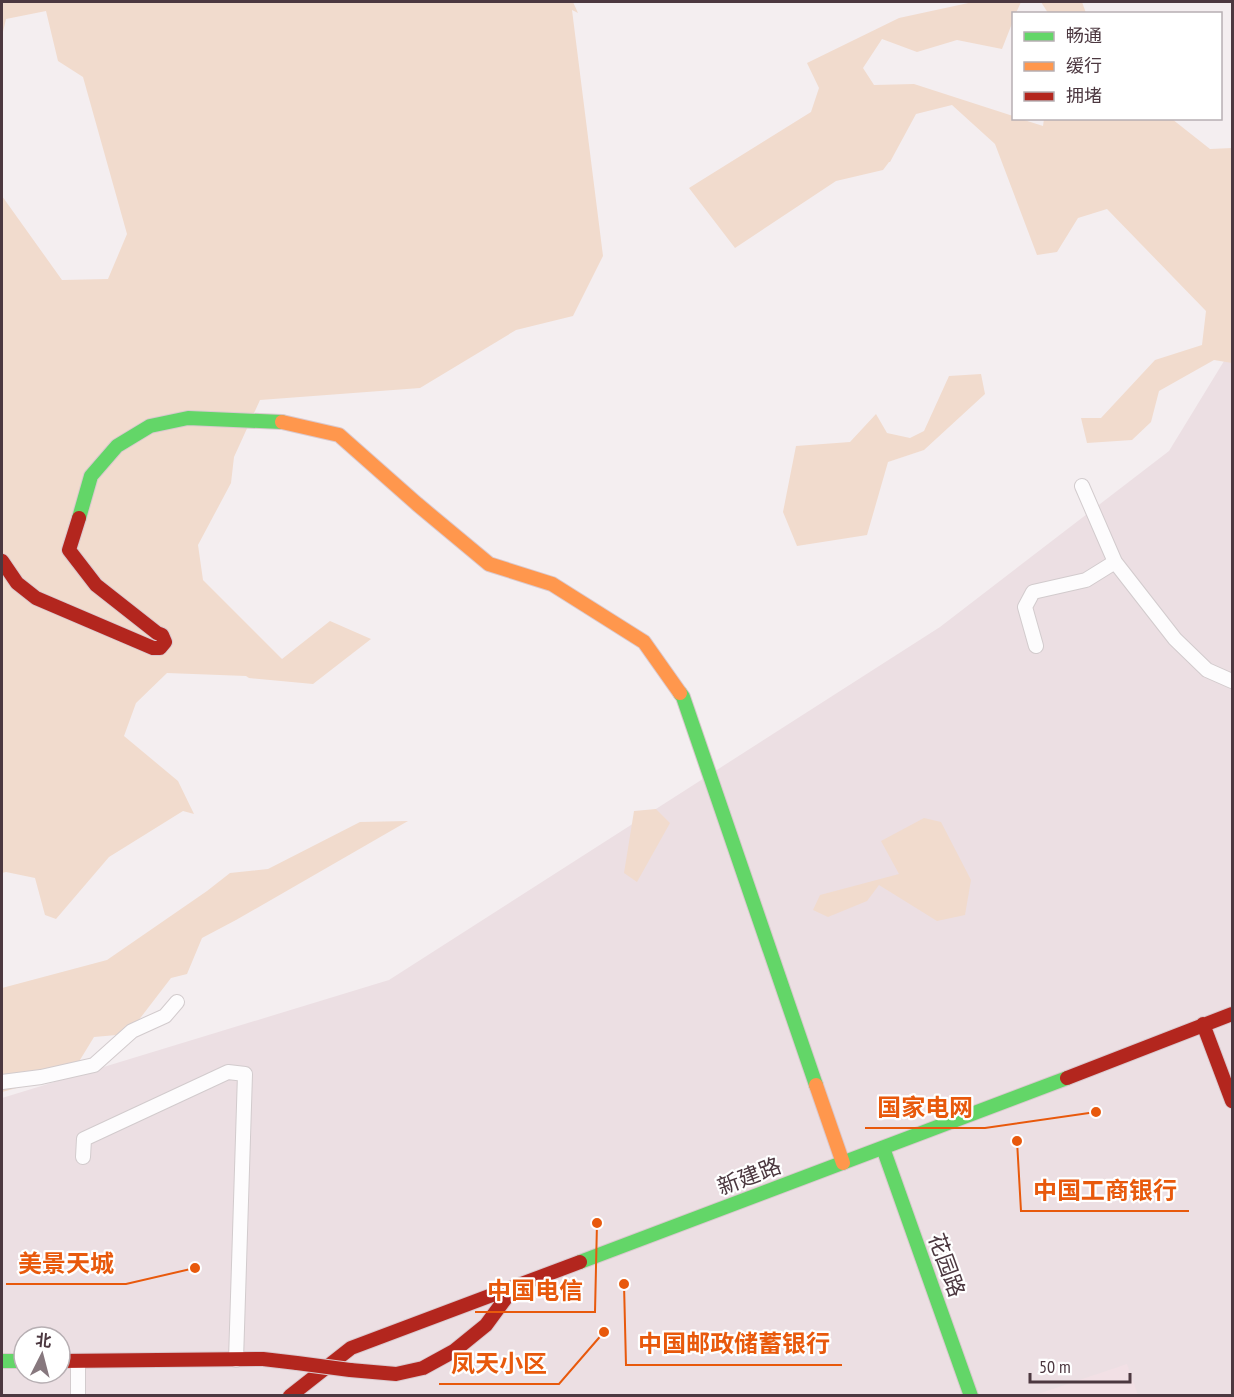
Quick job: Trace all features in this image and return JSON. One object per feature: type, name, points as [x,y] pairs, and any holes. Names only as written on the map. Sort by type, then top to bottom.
[{"type":"street","points":[[2,561],[16,584],[36,597],[153,648],[160,648],[165,642],[162,635],[96,585],[69,550],[91,476],[117,446],[150,426],[188,418],[282,422],[339,435],[489,564],[552,584],[644,642],[683,697],[843,1163]]},
{"type":"street","points":[[1082,486],[1115,562],[1175,639],[1207,670],[1233,681]]},
{"type":"street","points":[[1036,646],[1025,607],[1033,592],[1086,580],[1115,562]]},
{"type":"street","points":[[2,1082],[41,1077],[94,1065],[132,1031],[165,1016],[177,1002]]},
{"type":"street","name":"新建路","points":[[290,1395],[351,1348],[1233,1014]]},
{"type":"street","points":[[1203,1024],[1233,1101]]},
{"type":"street","points":[[83,1157],[84,1139],[228,1072],[245,1074],[236,1360]]},
{"type":"street","name":"花园路","points":[[883,1148],[971,1395]]},
{"type":"street","points":[[72,1361],[263,1359],[396,1374],[423,1368],[454,1351],[486,1324],[514,1287]]},
{"type":"street","points":[[78,1361],[78,1395]]},
{"type":"shaded area","points":[[2,2],[573,2],[578,13],[572,10],[603,256],[573,316],[516,330],[420,388],[260,400],[234,457],[231,483],[198,545],[203,580],[282,659],[330,621],[371,639],[313,684],[246,676],[167,673],[136,703],[124,736],[178,781],[194,814],[183,811],[109,857],[56,919],[45,915],[35,878],[2,873],[2,196],[62,280],[108,279],[127,234],[83,77],[58,61],[46,11],[6,19],[2,36]]},
{"type":"shaded area","points":[[973,2],[1021,2],[1016,12],[1012,12],[1012,24],[1002,49],[957,40],[917,52],[882,39],[863,68],[874,85],[914,84],[1012,116],[1012,120],[1024,120],[1043,126],[1044,120],[1173,120],[1210,149],[1232,148],[1232,363],[1214,360],[1159,391],[1151,422],[1132,440],[1087,443],[1081,418],[1101,418],[1155,360],[1202,345],[1206,311],[1107,209],[1078,218],[1057,252],[1037,255],[995,144],[952,105],[916,114],[890,162],[883,170],[836,181],[735,248],[689,188],[811,112],[819,88],[807,63],[899,18]]},
{"type":"shaded area","points":[[1041,2],[1082,2],[1086,12],[1047,12]]},
{"type":"shaded area","points":[[1232,348],[1232,1395],[2,1396],[2,1098],[389,980],[940,627],[1169,451]]},
{"type":"shaded area","points":[[981,374],[985,394],[924,450],[888,462],[867,535],[797,546],[783,512],[796,446],[850,442],[876,414],[887,433],[910,438],[924,431],[949,376]]},
{"type":"shaded area","points":[[656,809],[670,823],[637,882],[624,873],[634,811]]},
{"type":"shaded area","points":[[924,818],[941,822],[971,880],[965,915],[937,921],[879,885],[867,901],[828,917],[813,910],[820,895],[899,874],[881,841]]},
{"type":"shaded area","points":[[408,821],[202,938],[187,974],[171,978],[128,1034],[94,1037],[72,1073],[2,1092],[2,988],[107,960],[230,873],[268,869],[360,822]]},
{"type":"shaded area","points":[[1127,1364],[1138,1395],[1035,1395]]},
{"type":"traffic: fast","points":[[79,518],[91,476],[117,446],[150,426],[188,418],[282,422]]},
{"type":"traffic: fast","points":[[680,693],[816,1085]]},
{"type":"traffic: fast","points":[[580,1262],[1067,1078]]},
{"type":"traffic: fast","points":[[883,1148],[971,1396]]},
{"type":"traffic: fast","points":[[2,1361],[12,1361]]},
{"type":"traffic: slow","points":[[282,422],[339,435],[489,564],[552,584],[644,642],[680,693]]},
{"type":"traffic: slow","points":[[816,1085],[843,1163]]},
{"type":"traffic: jam","points":[[2,561],[17,583],[36,598],[153,648],[160,648],[165,642],[162,635],[96,585],[69,550],[79,518]]},
{"type":"traffic: jam","points":[[1067,1078],[1232,1014]]},
{"type":"traffic: jam","points":[[1203,1024],[1232,1101]]},
{"type":"traffic: jam","points":[[290,1396],[351,1348],[580,1262]]},
{"type":"traffic: jam","points":[[350,1370],[396,1374],[423,1368],[454,1351],[486,1325],[514,1287]]},
{"type":"traffic: jam","points":[[72,1361],[263,1359],[297,1363]]},
{"type":"traffic: jam","points":[[297,1363],[350,1370]]},
{"type":"place","name":"国家电网","points":[[1096,1112]]},
{"type":"place","name":"中国工商银行","points":[[1017,1141]]},
{"type":"place","name":"中国电信","points":[[597,1223]]},
{"type":"place","name":"美景天城","points":[[195,1268]]},
{"type":"place","name":"中国邮政储蓄银行","points":[[624,1284]]},
{"type":"place","name":"凤天小区","points":[[604,1332]]}]
